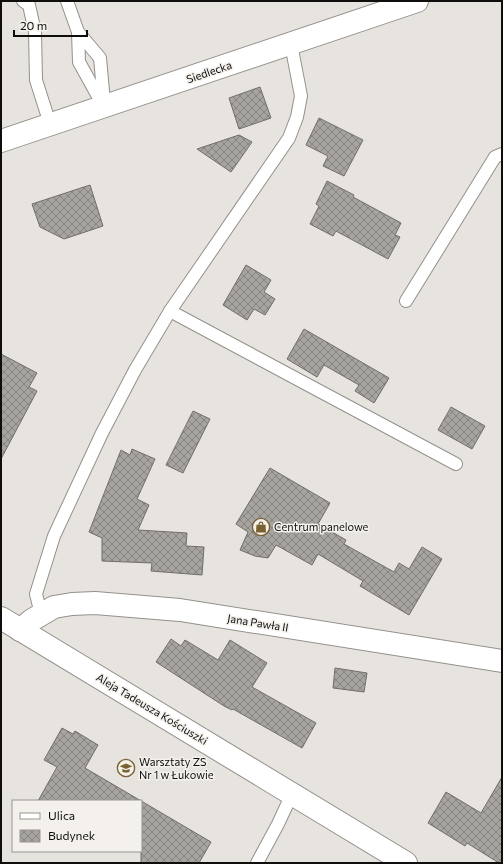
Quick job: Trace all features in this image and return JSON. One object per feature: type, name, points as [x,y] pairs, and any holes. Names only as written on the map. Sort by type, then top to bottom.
[{"type":"street","name":"Siedlecka","points":[[1,141],[417,1]]},
{"type":"street","name":"Jana Pawła II","points":[[20,630],[41,614],[54,607],[94,603],[180,610],[502,661]]},
{"type":"street","name":"Aleja Tadeusza Kościuszki","points":[[1,618],[406,863]]},
{"type":"lane","points":[[23,1],[29,5],[35,32],[36,80],[50,124]]},
{"type":"lane","points":[[67,1],[78,32],[79,62],[104,107]]},
{"type":"lane","points":[[78,32],[100,58],[104,107]]},
{"type":"lane","points":[[41,614],[36,594],[54,536],[102,433],[135,370],[170,311],[289,138],[297,117],[301,96],[291,44]]},
{"type":"lane","points":[[406,302],[495,156],[502,154]]},
{"type":"lane","points":[[170,311],[456,464]]},
{"type":"lane","points":[[257,863],[292,794]]},
{"type":"building","points":[[260,87],[271,118],[239,129],[229,98]]},
{"type":"building","points":[[319,118],[363,140],[344,176],[323,166],[328,156],[306,145]]},
{"type":"building","points":[[239,135],[252,142],[231,172],[197,149]]},
{"type":"building","points":[[327,181],[401,223],[395,235],[400,237],[388,259],[336,231],[333,236],[310,224],[319,206],[316,204]]},
{"type":"building","points":[[90,185],[103,226],[64,239],[40,227],[32,204]]},
{"type":"building","points":[[246,265],[271,280],[264,292],[275,299],[265,315],[254,309],[247,320],[223,305]]},
{"type":"building","points":[[304,329],[389,378],[374,403],[355,391],[359,385],[324,365],[317,377],[287,359]]},
{"type":"building","points":[[1,354],[37,373],[29,387],[37,391],[1,459]]},
{"type":"building","points":[[451,407],[485,426],[472,449],[438,430]]},
{"type":"building","points":[[193,411],[210,419],[183,473],[166,465]]},
{"type":"building","points":[[132,449],[155,459],[137,499],[149,505],[138,530],[187,533],[186,546],[204,547],[202,575],[151,571],[152,563],[102,561],[102,538],[89,532],[121,450],[130,455]]},
{"type":"building","points":[[270,468],[330,503],[318,524],[346,540],[344,544],[394,572],[399,563],[409,569],[422,547],[442,559],[409,615],[360,586],[363,581],[318,554],[312,565],[276,545],[268,558],[255,556],[240,550],[248,532],[236,524]]},
{"type":"building","points":[[171,639],[181,646],[185,640],[218,660],[230,640],[267,663],[252,687],[316,723],[302,748],[233,709],[232,710],[224,706],[156,662]]},
{"type":"building","points":[[335,668],[367,673],[364,692],[333,688]]},
{"type":"building","points":[[62,728],[73,734],[75,731],[98,745],[85,768],[139,800],[39,800],[57,767],[44,760]]},
{"type":"building","points":[[502,777],[502,863],[499,863],[467,843],[465,846],[428,823],[446,792],[481,813]]},
{"type":"building","points":[[142,801],[211,842],[199,863],[141,863]]},
{"type":"place","name":"Centrum panelowe","points":[[261,527]]},
{"type":"place","name":"Warsztaty ZS Nr 1 w Łukowie","points":[[126,768]]}]
